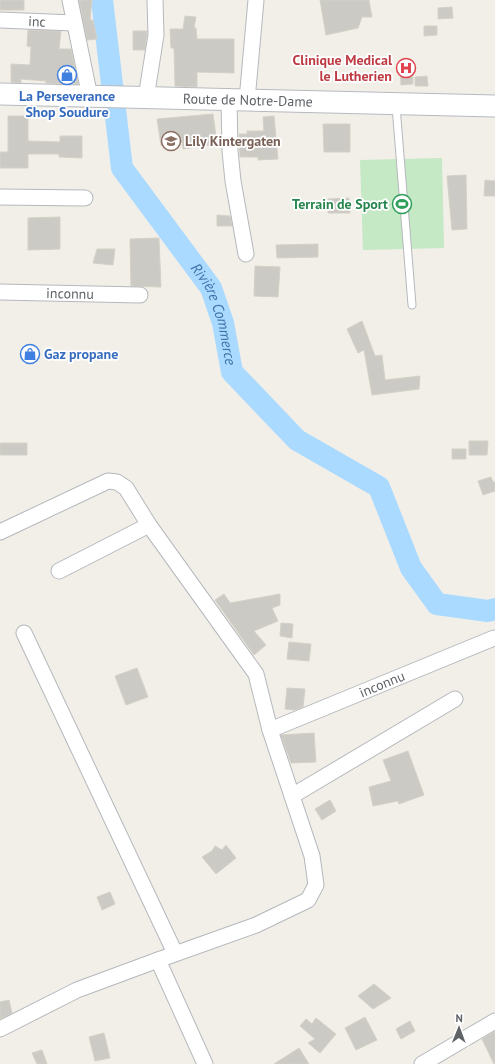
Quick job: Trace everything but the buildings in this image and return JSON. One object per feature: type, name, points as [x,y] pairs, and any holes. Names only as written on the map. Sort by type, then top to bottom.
[{"type":"street","points":[[70,0],[74,23],[97,97]]},
{"type":"street","points":[[140,98],[156,36],[155,0]]},
{"type":"street","points":[[246,254],[232,173],[230,151],[256,0]]},
{"type":"street","name":"inc","points":[[0,20],[74,23]]},
{"type":"street","name":"Route de Notre-Dame","points":[[0,94],[495,106]]},
{"type":"street","points":[[0,197],[85,198]]},
{"type":"street","name":"inconnu","points":[[0,292],[140,295]]},
{"type":"street","points":[[0,532],[108,481],[117,482],[126,488],[149,525],[256,674],[270,730],[312,856],[316,884],[308,900],[256,925],[77,990],[0,1029]]},
{"type":"street","points":[[59,571],[149,525]]},
{"type":"street","points":[[24,633],[175,954]]},
{"type":"street","name":"inconnu","points":[[270,730],[494,638]]},
{"type":"street","points":[[292,796],[455,699]]},
{"type":"street","points":[[158,960],[205,1064]]},
{"type":"street","points":[[422,1064],[495,1021]]},
{"type":"lane","points":[[395,104],[412,305]]},
{"type":"green space","name":"Terrain de Sport","points":[[442,158],[444,248],[363,250],[360,160]]},
{"type":"waterway","name":"Rivière Commerce","points":[[102,0],[122,168],[211,288],[223,323],[232,372],[297,440],[379,487],[411,568],[437,604],[488,611],[495,609]]},
{"type":"place","name":"Clinique Medical le Lutherien","points":[[406,68]]},
{"type":"place","name":"La Perseverance Shop Soudure","points":[[67,75]]},
{"type":"place","name":"Lily Kintergaten","points":[[171,141]]},
{"type":"place","name":"Terrain de Sport","points":[[402,204]]},
{"type":"place","name":"Gaz propane","points":[[30,354]]}]
